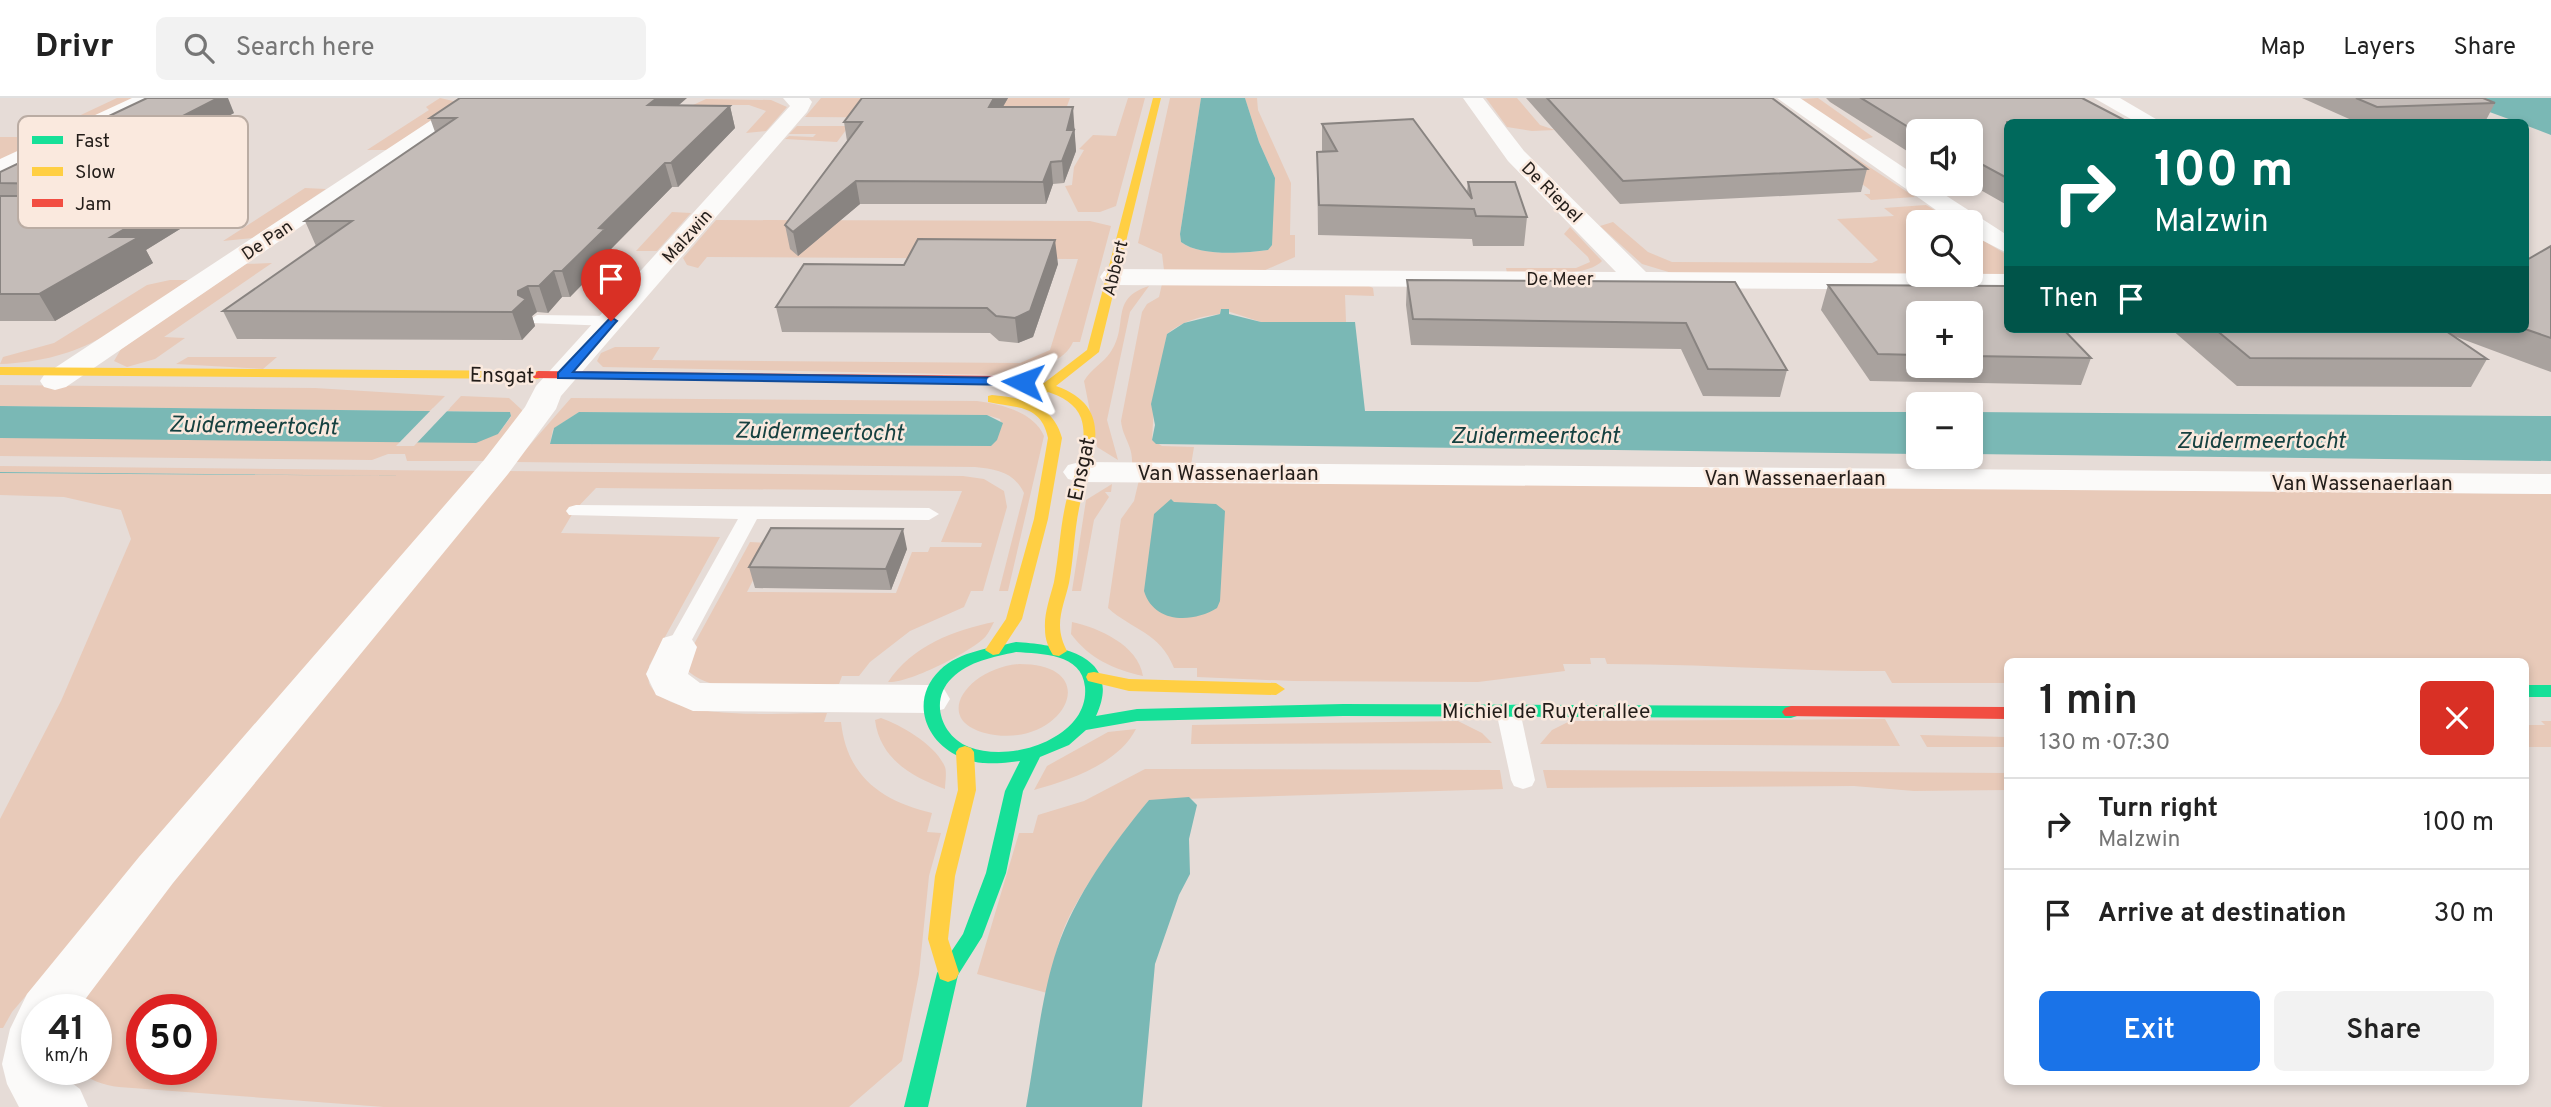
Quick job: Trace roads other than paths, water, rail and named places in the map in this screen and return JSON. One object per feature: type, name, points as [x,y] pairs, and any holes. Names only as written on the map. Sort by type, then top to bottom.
[{"type":"main road","name":"Abbert","points":[[1023,404],[1093,352],[1157,98]]},
{"type":"main road","name":"Ensgat","points":[[0,371],[62,376],[336,385],[397,391]]},
{"type":"main road","name":"Ensgat","points":[[0,381],[62,376],[555,389],[947,379],[1012,381],[1049,386],[1073,399],[1087,417],[1090,430],[1052,623],[1052,639],[1059,651]]},
{"type":"main road","name":"Ensgat","points":[[975,398],[1023,404],[1049,419],[1055,426],[1056,440],[1051,475],[1013,620],[993,650]]},
{"type":"main road","points":[[1094,677],[1097,700],[1085,724],[1063,741],[1033,753],[998,757],[965,752],[948,744],[936,733],[927,714],[929,699],[936,685],[964,661],[993,650],[1027,646],[1059,651],[1080,662],[1094,677],[1129,685],[1294,689]]},
{"type":"main road","points":[[2529,691],[2551,691]]},
{"type":"main road","name":"Michiel de Ruyterallee","points":[[1085,724],[1137,715],[1508,711],[2004,713]]},
{"type":"main road","points":[[948,973],[938,939],[945,876],[967,790],[965,752]]},
{"type":"main road","points":[[916,1107],[948,973],[972,937],[996,873],[1014,791],[1033,753]]},
{"type":"street","points":[[110,116],[148,98]]},
{"type":"street","name":"De Pan","points":[[62,376],[479,98]]},
{"type":"street","name":"Malzwin","points":[[59,994],[156,870],[496,467],[611,321],[800,108],[802,102],[793,98]]},
{"type":"street","name":"De Riepel","points":[[1473,98],[1516,156],[1639,280]]},
{"type":"street","points":[[1787,98],[1951,210]]},
{"type":"street","points":[[2104,98],[2145,119]]},
{"type":"street","points":[[0,169],[18,160]]},
{"type":"street","points":[[1983,231],[2004,243]]},
{"type":"street","name":"De Meer","points":[[1113,278],[2004,282]]},
{"type":"street","name":"Van Wassenaerlaan","points":[[1080,472],[2551,484]]},
{"type":"street","points":[[677,647],[667,674],[671,685],[693,697],[929,699]]},
{"type":"street","points":[[36,1085],[42,1096],[60,1107]]},
{"type":"lane","points":[[537,320],[611,321]]},
{"type":"lane","points":[[576,511],[929,514]]},
{"type":"lane","points":[[677,647],[751,513]]},
{"type":"lane","points":[[1508,711],[1523,780]]},
{"type":"water","points":[[1201,98],[1245,98],[1259,142],[1275,178],[1272,245],[1268,250],[1211,252],[1189,247],[1181,242]]},
{"type":"water","points":[[2451,98],[2551,98],[2551,135],[2529,127],[2529,119],[2509,119]]},
{"type":"water","name":"Zuidermeertocht","points":[[1221,309],[1229,309],[1229,314],[1261,322],[1355,322],[1365,411],[1906,412],[1906,454],[1156,444],[1152,440],[1155,425],[1151,404],[1167,334],[1184,323],[1220,314]]},
{"type":"water","name":"Zuidermeertocht","points":[[0,406],[510,412],[511,416],[498,434],[476,443],[0,438]]},
{"type":"water","name":"Zuidermeertocht","points":[[579,412],[987,415],[1003,423],[997,440],[991,446],[550,444],[554,428]]},
{"type":"water","name":"Zuidermeertocht","points":[[1983,412],[2551,416],[2551,461],[1983,454]]},
{"type":"water","points":[[0,472],[409,476],[0,473]]},
{"type":"water","points":[[1171,499],[1174,502],[1216,504],[1225,511],[1220,601],[1217,608],[1207,613],[1186,618],[1175,618],[1156,610],[1144,591],[1154,514]]},
{"type":"water","points":[[1189,797],[1197,805],[1189,839],[1190,874],[1179,895],[1155,964],[1142,1107],[1026,1107],[1047,987],[1057,949],[1074,909],[1109,852],[1149,800]]}]
